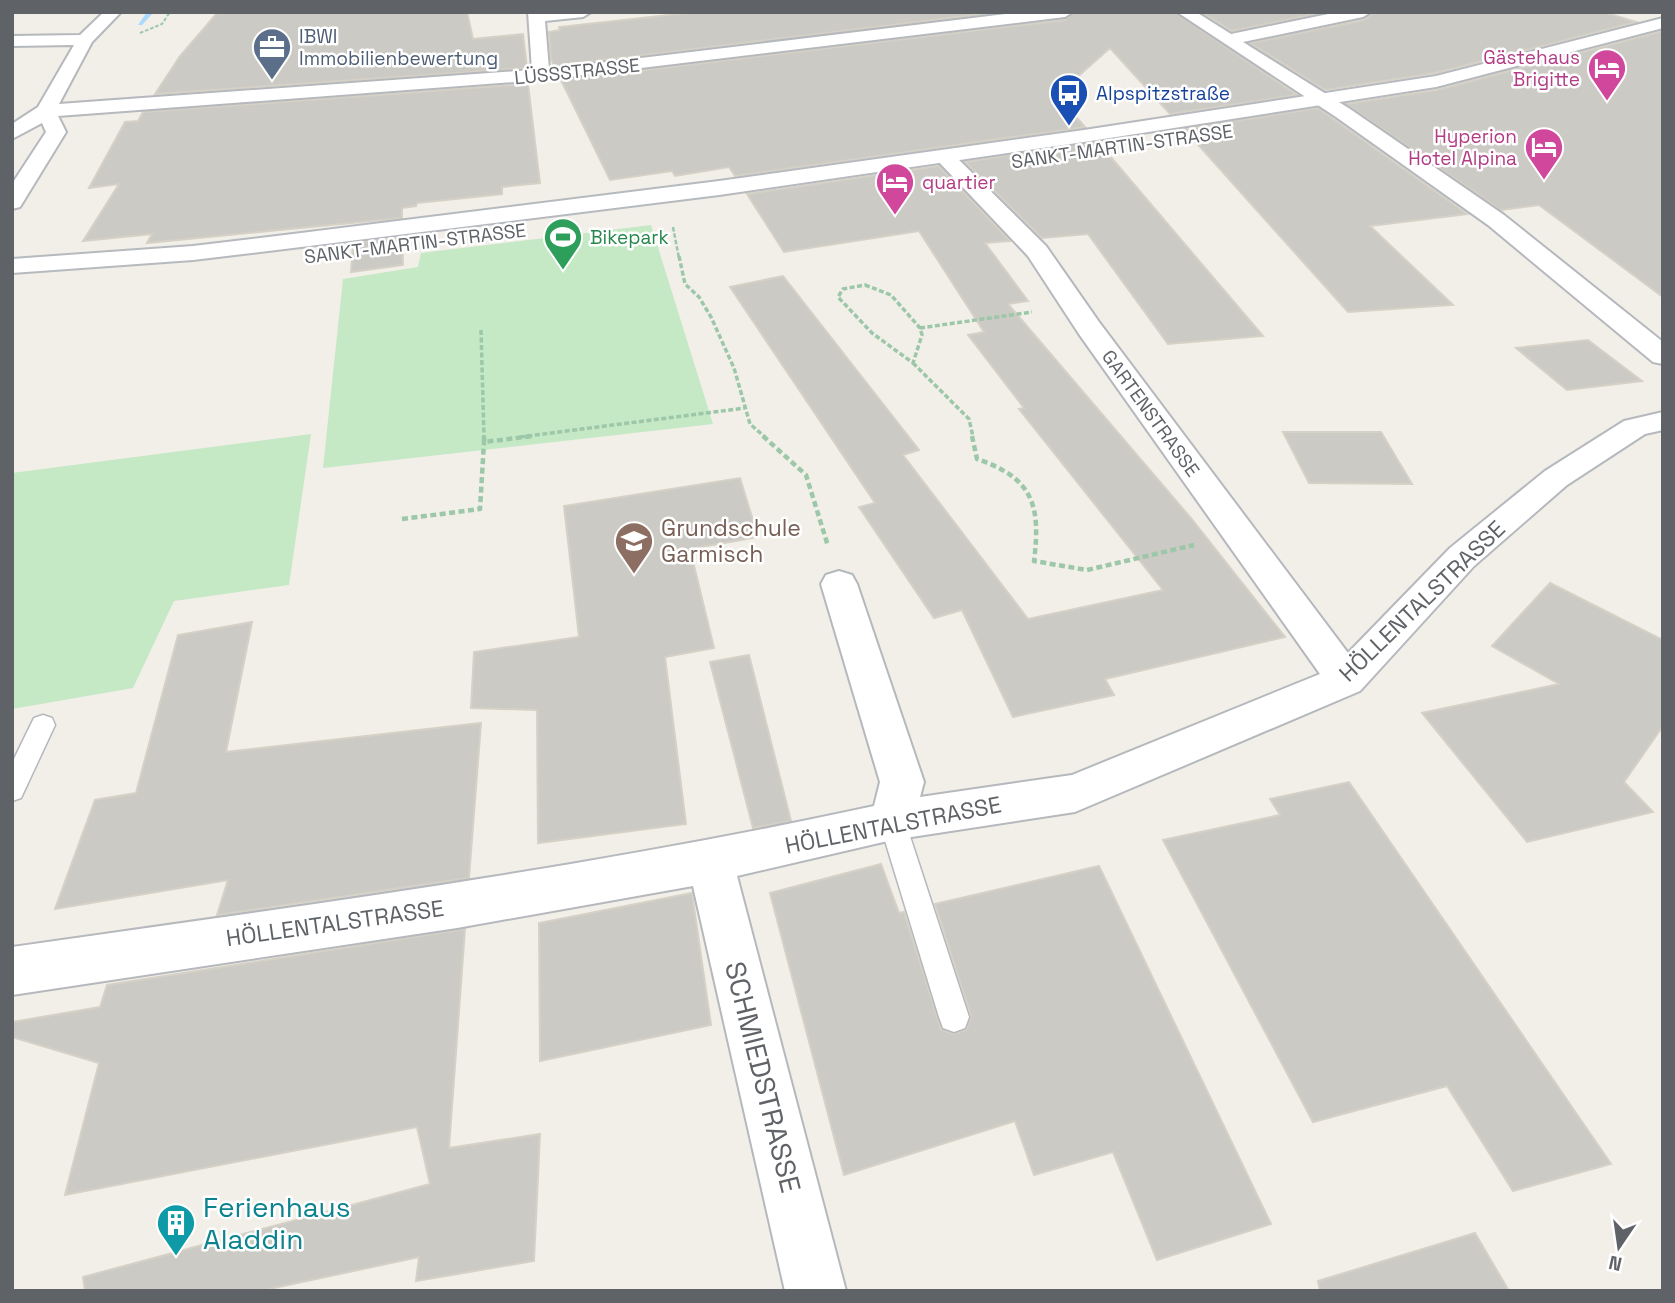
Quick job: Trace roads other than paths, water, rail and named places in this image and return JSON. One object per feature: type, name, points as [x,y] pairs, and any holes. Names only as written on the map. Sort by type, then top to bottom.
[{"type":"street","points":[[12,133],[46,111],[85,40],[113,12]]},
{"type":"street","points":[[541,75],[536,15],[583,12]]},
{"type":"street","name":"LÜSSSTRASSE","points":[[46,111],[541,75],[1065,12]]},
{"type":"street","points":[[1185,12],[1324,100],[1496,220],[1663,356]]},
{"type":"street","points":[[1227,40],[1363,12]]},
{"type":"street","name":"SANKT-MARTIN-STRASSE","points":[[12,266],[193,253],[719,188],[951,163],[1343,113],[1436,81],[1663,23]]},
{"type":"street","points":[[12,41],[85,40]]},
{"type":"street","name":"SANKT-MARTIN-STRASSE","points":[[75,285],[669,212],[1436,81]]},
{"type":"street","points":[[12,202],[56,132],[46,111]]},
{"type":"street","name":"GARTENSTRASSE","points":[[951,163],[1037,251],[1074,307],[1346,680]]},
{"type":"street","name":"HÖLLENTALSTRASSE","points":[[12,971],[457,906],[710,862],[892,821],[1075,793],[1346,680],[1462,557],[1556,478],[1635,427],[1663,421]]},
{"type":"street","points":[[839,584],[902,782],[892,821]]},
{"type":"street","name":"SCHMIEDSTRASSE","points":[[710,862],[816,1291]]},
{"type":"lane","points":[[12,790],[43,725]]},
{"type":"lane","points":[[892,821],[954,1017]]},
{"type":"waterway","points":[[140,24],[151,12]]},
{"type":"place","name":"IBWI Immobilienbewertung","points":[[272,81]]},
{"type":"place","name":"Gästehaus Brigitte","points":[[1607,102]]},
{"type":"place","name":"Alpspitzstraße","points":[[1069,127]]},
{"type":"place","name":"Hyperion Hotel Alpina","points":[[1544,181]]},
{"type":"place","name":"quartier","points":[[895,216]]},
{"type":"place","name":"Bikepark","points":[[563,271]]},
{"type":"place","name":"Grundschule Garmisch","points":[[634,575]]},
{"type":"place","name":"Ferienhaus Aladdin","points":[[176,1257]]}]
